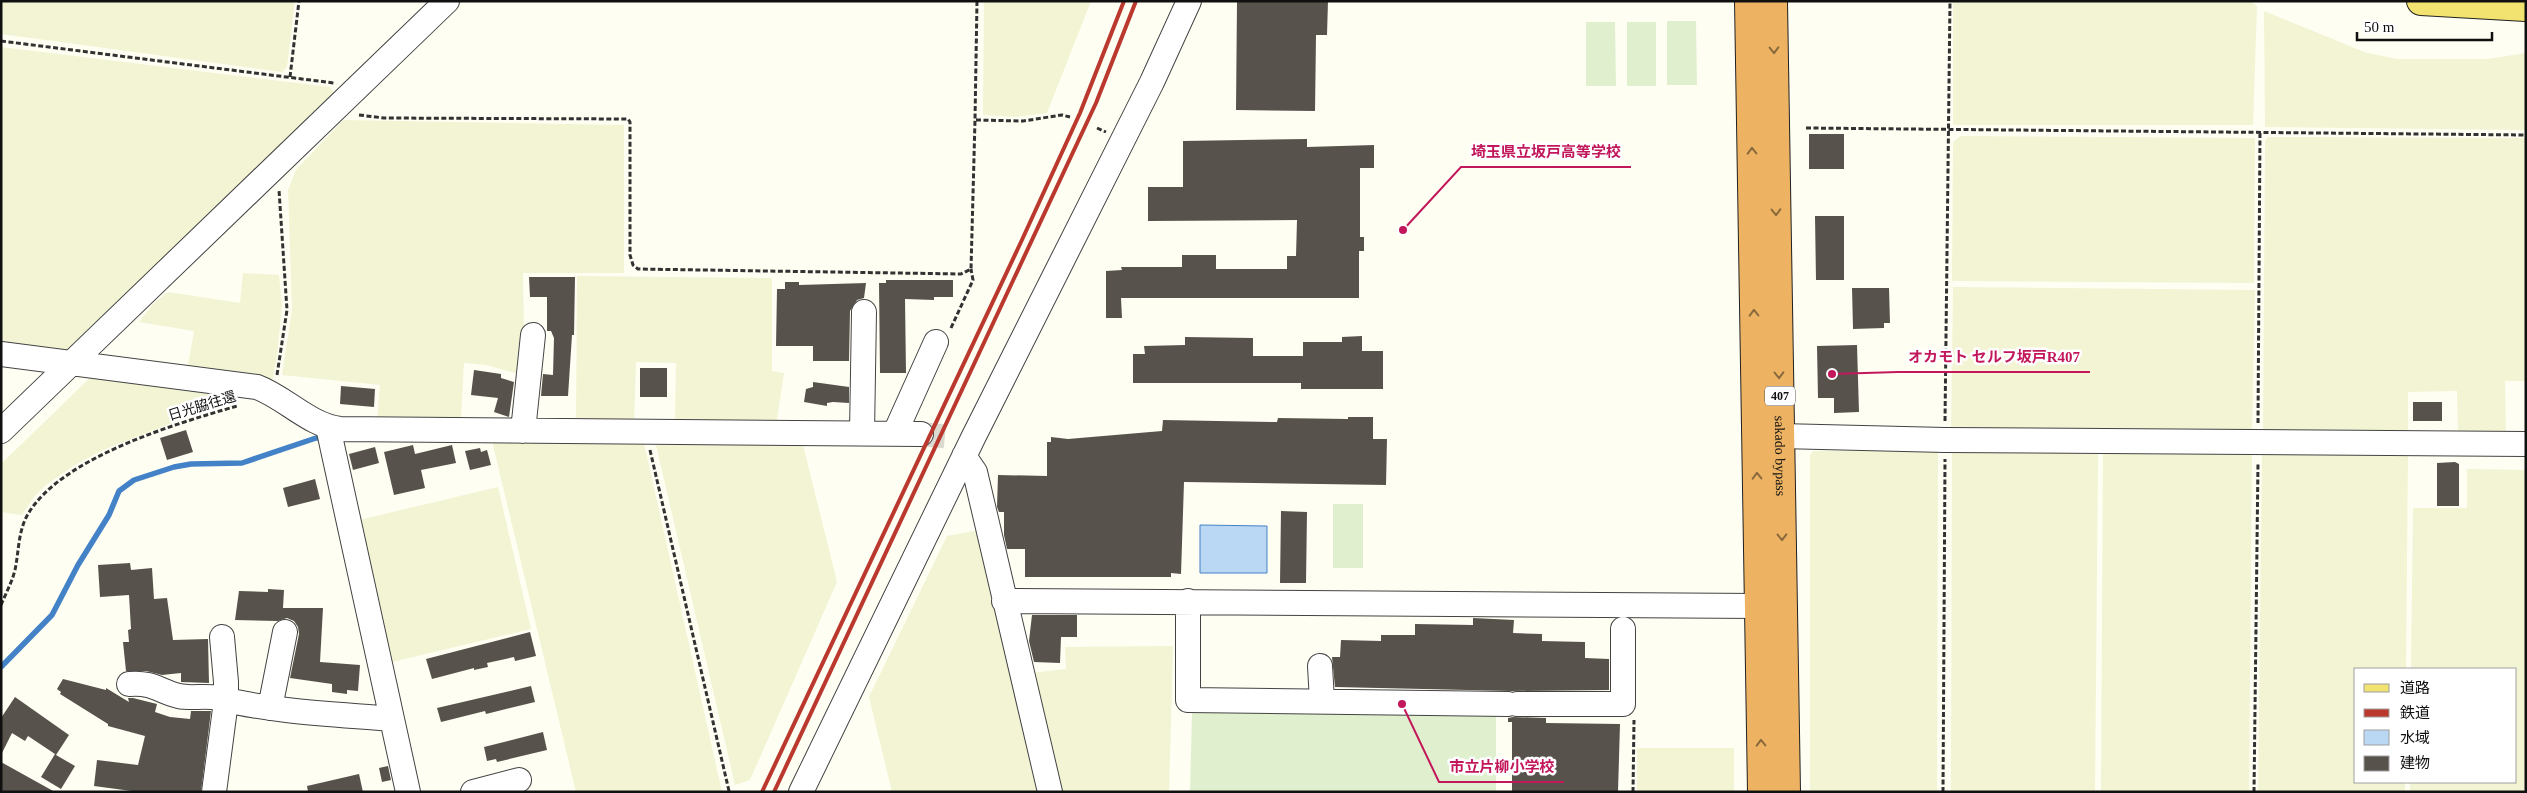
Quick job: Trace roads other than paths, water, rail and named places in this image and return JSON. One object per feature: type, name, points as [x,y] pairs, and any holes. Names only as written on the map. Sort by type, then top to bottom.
[{"type":"highway","name":"sakado bypass","points":[[1749,1],[1762,792]]},
{"type":"highway","name":"sakado bypass","points":[[1773,1],[1786,792]]},
{"type":"main road","points":[[2421,1],[2526,7]]},
{"type":"street","points":[[1,431],[447,1]]},
{"type":"street","points":[[801,792],[963,444],[1156,74],[1189,1]]},
{"type":"street","points":[[862,433],[864,312]]},
{"type":"street","points":[[523,431],[533,335]]},
{"type":"street","points":[[895,433],[936,342]]},
{"type":"street","points":[[1,354],[257,387],[271,392],[318,424],[328,427],[523,431],[921,434]]},
{"type":"street","points":[[328,427],[408,792]]},
{"type":"street","points":[[1780,436],[1945,440],[2526,444]]},
{"type":"street","points":[[963,444],[975,472],[1050,792]]},
{"type":"street","points":[[1004,601],[1759,606]]},
{"type":"street","points":[[1188,601],[1188,700],[1623,704],[1623,628]]},
{"type":"street","points":[[270,708],[285,632]]},
{"type":"street","points":[[214,792],[226,701],[222,636]]},
{"type":"street","points":[[1320,666],[1322,701]]},
{"type":"street","points":[[129,684],[145,682],[179,696],[217,698],[270,708],[392,719]]},
{"type":"street","points":[[473,792],[518,780]]},
{"type":"water","points":[[1200,525],[1267,526],[1267,573],[1200,573]]},
{"type":"waterway","points":[[1,667],[52,615],[78,565],[109,515],[119,491],[134,480],[174,467],[191,464],[242,463],[316,438],[325,438]]},
{"type":"tunnel","points":[[921,434],[951,437]]},
{"type":"railway","points":[[762,792],[1021,242],[1080,113],[1124,1]]},
{"type":"railway","points":[[774,792],[1096,103],[1136,1]]},
{"type":"place","name":"埼玉県立坂戸高等学校","points":[[1403,230]]},
{"type":"place","name":"オカモト セルフ坂戸R407","points":[[1832,374]]},
{"type":"place","name":"市立片柳小学校","points":[[1402,704]]}]
